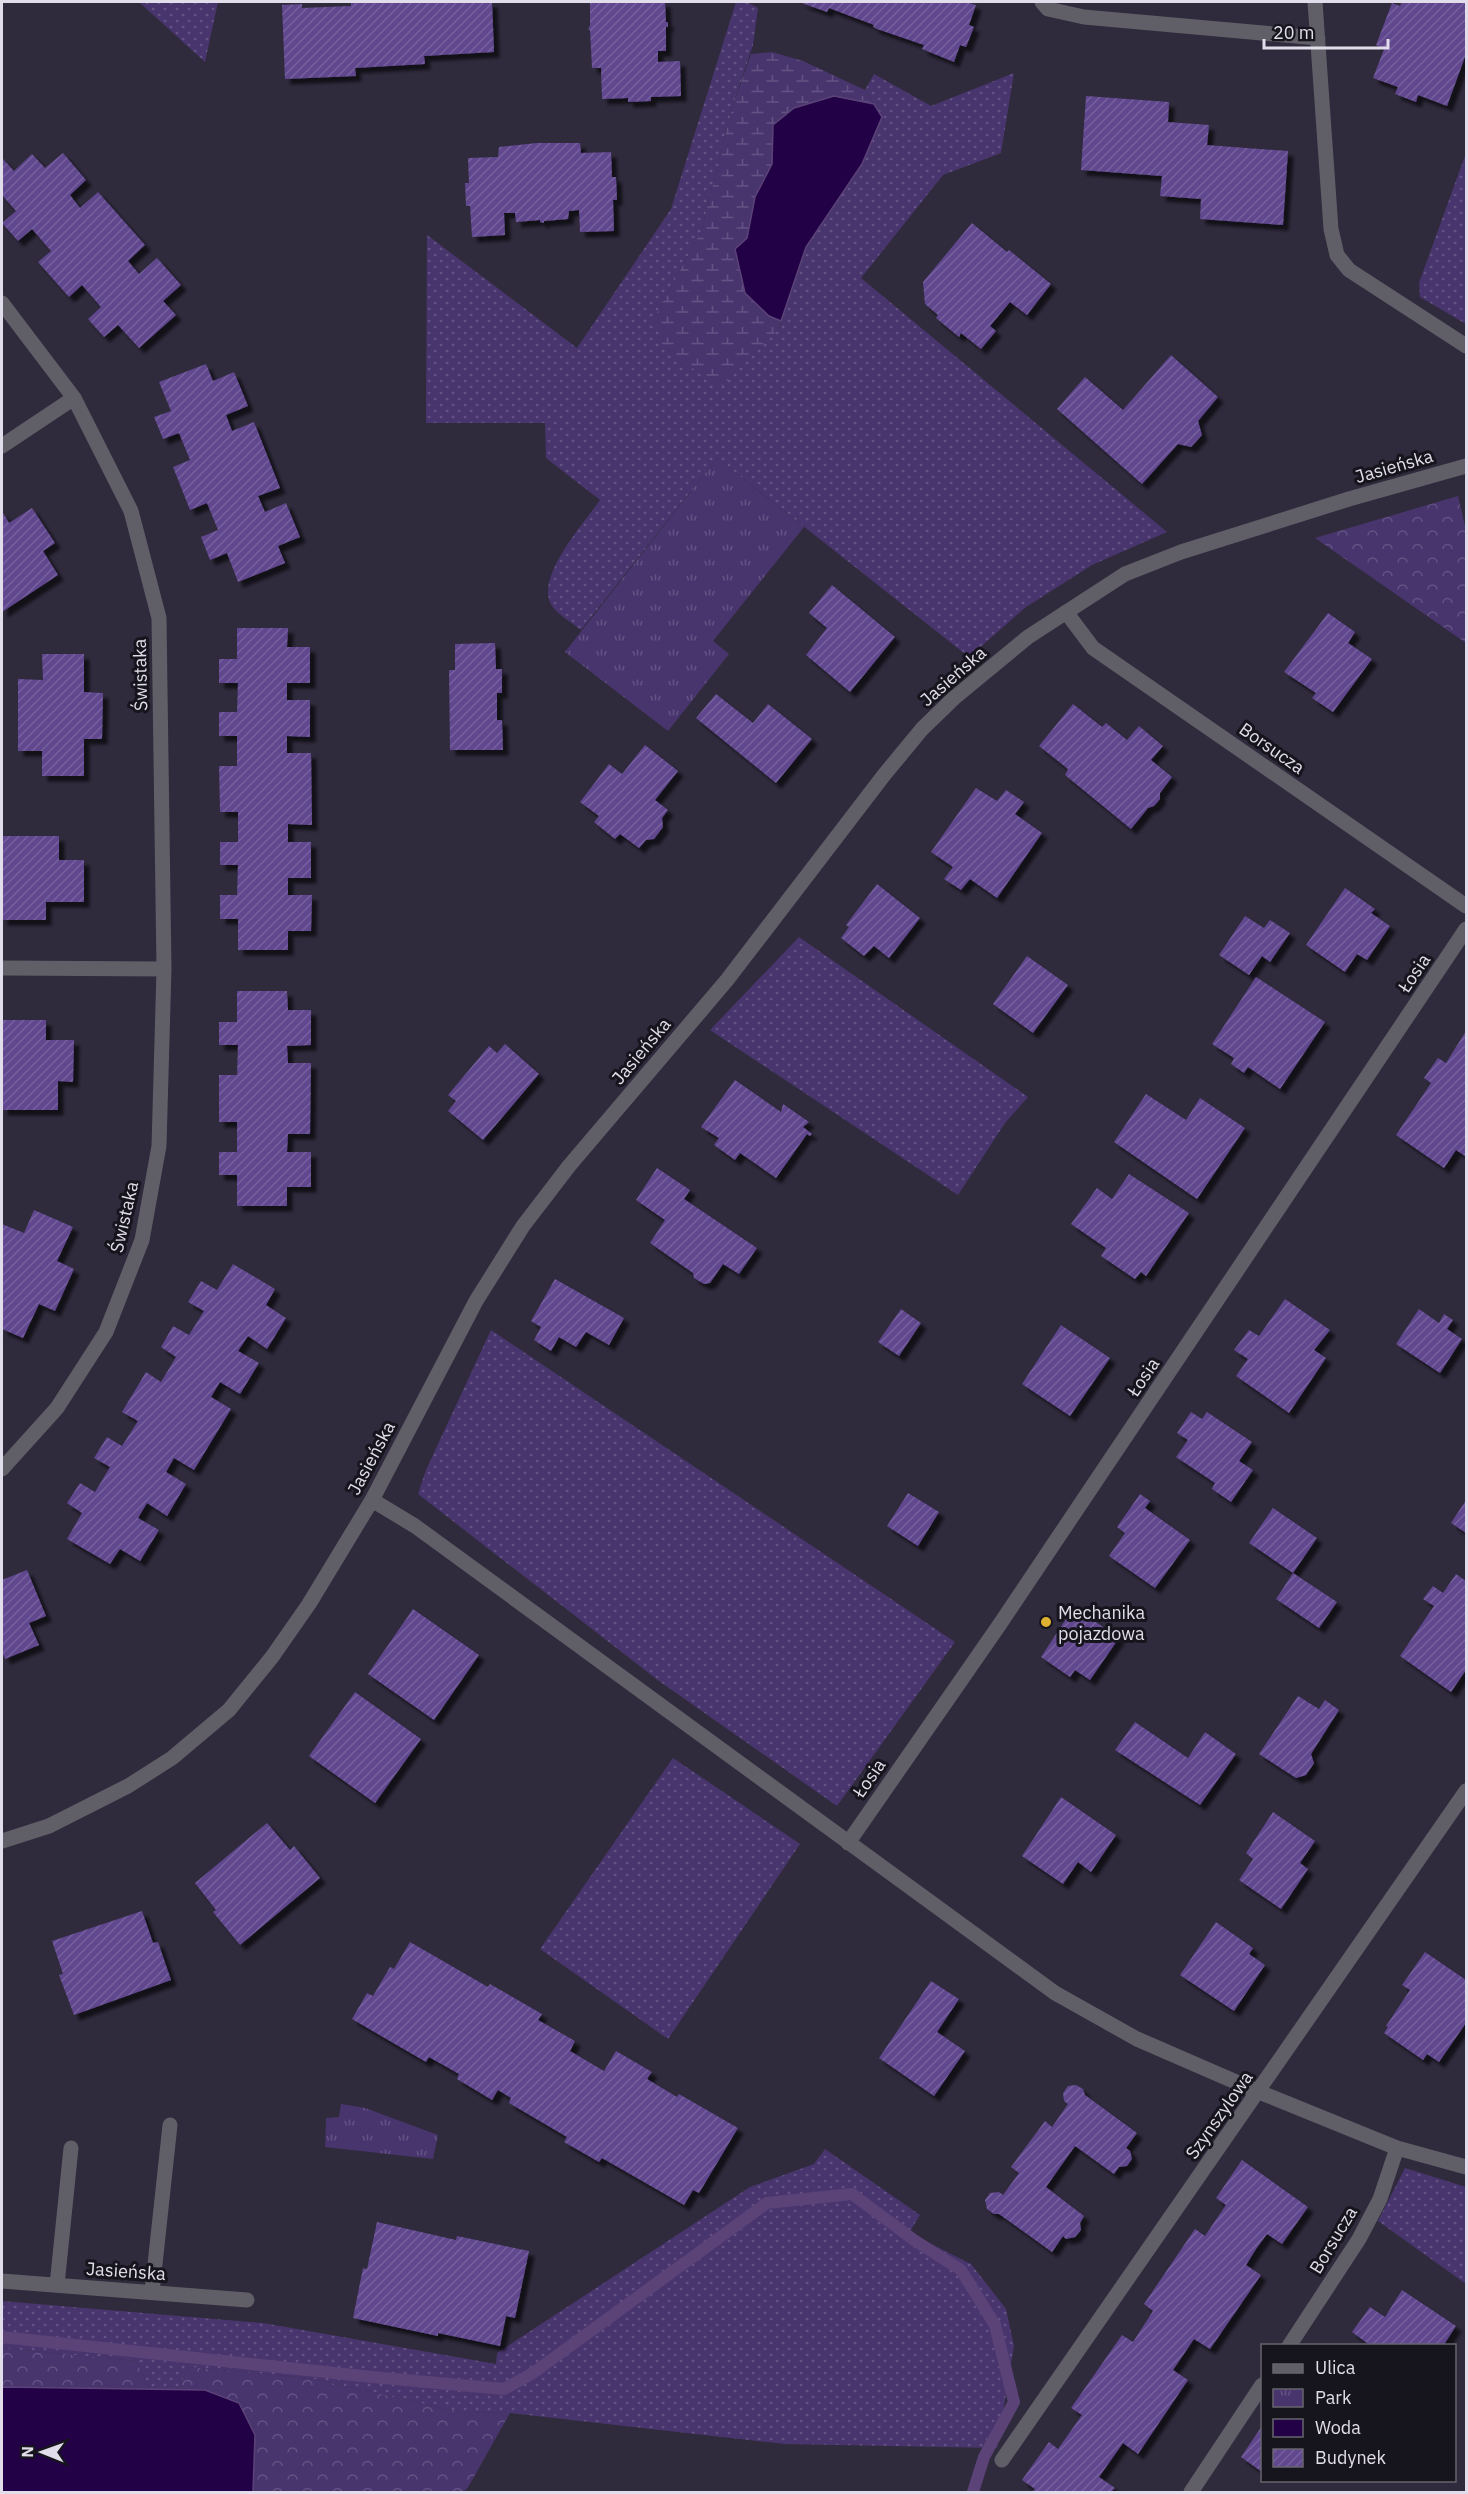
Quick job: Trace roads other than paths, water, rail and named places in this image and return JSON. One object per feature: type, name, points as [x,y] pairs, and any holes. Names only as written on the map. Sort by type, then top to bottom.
[{"type":"street","points":[[1042,2],[1048,9],[1084,17],[1318,38]]},
{"type":"street","points":[[1315,2],[1332,230],[1337,255],[1349,270],[1467,346]]},
{"type":"street","name":"Świstaka","points":[[2,303],[74,398],[131,512],[159,618],[164,969],[159,1146],[142,1240],[106,1332],[57,1408],[2,1469]]},
{"type":"street","points":[[2,446],[74,398]]},
{"type":"street","name":"Jasieńska","points":[[2,1841],[49,1826],[128,1785],[172,1758],[229,1710],[272,1657],[309,1604],[372,1500],[462,1326],[523,1226],[562,1175],[728,980],[884,775],[922,729],[954,698],[1019,645],[1125,574],[1181,552],[1349,499],[1467,466]]},
{"type":"street","name":"Borsucza","points":[[1066,612],[1093,648],[1467,906]]},
{"type":"street","name":"Łosia","points":[[848,1843],[1000,1624],[1467,930]]},
{"type":"street","points":[[2,968],[164,969]]},
{"type":"street","points":[[372,1500],[415,1526],[1055,1993],[1137,2039],[1259,2092],[1397,2148],[1467,2167]]},
{"type":"street","name":"Szynszylowa","points":[[1002,2460],[1467,1791]]},
{"type":"street","points":[[152,2292],[170,2125]]},
{"type":"street","points":[[57,2285],[71,2148]]},
{"type":"street","name":"Borsucza","points":[[1289,2344],[1359,2239],[1380,2199],[1397,2148]]},
{"type":"street","name":"Jasieńska","points":[[2,2280],[247,2300]]},
{"type":"street","points":[[1191,2493],[1261,2388]]},
{"type":"water","points":[[834,96],[874,104],[882,117],[862,164],[806,247],[781,321],[769,316],[745,293],[735,249],[747,238],[755,197],[772,164],[773,125],[794,108]]},
{"type":"water","points":[[2,2387],[205,2390],[239,2403],[255,2435],[253,2492],[2,2492]]},
{"type":"waterway","points":[[2,2337],[504,2389],[533,2373],[767,2203],[852,2194],[914,2240],[961,2270],[995,2325],[1014,2402],[984,2457],[973,2492]]},
{"type":"place","name":"Mechanika pojazdowa","points":[[1046,1622]]}]
